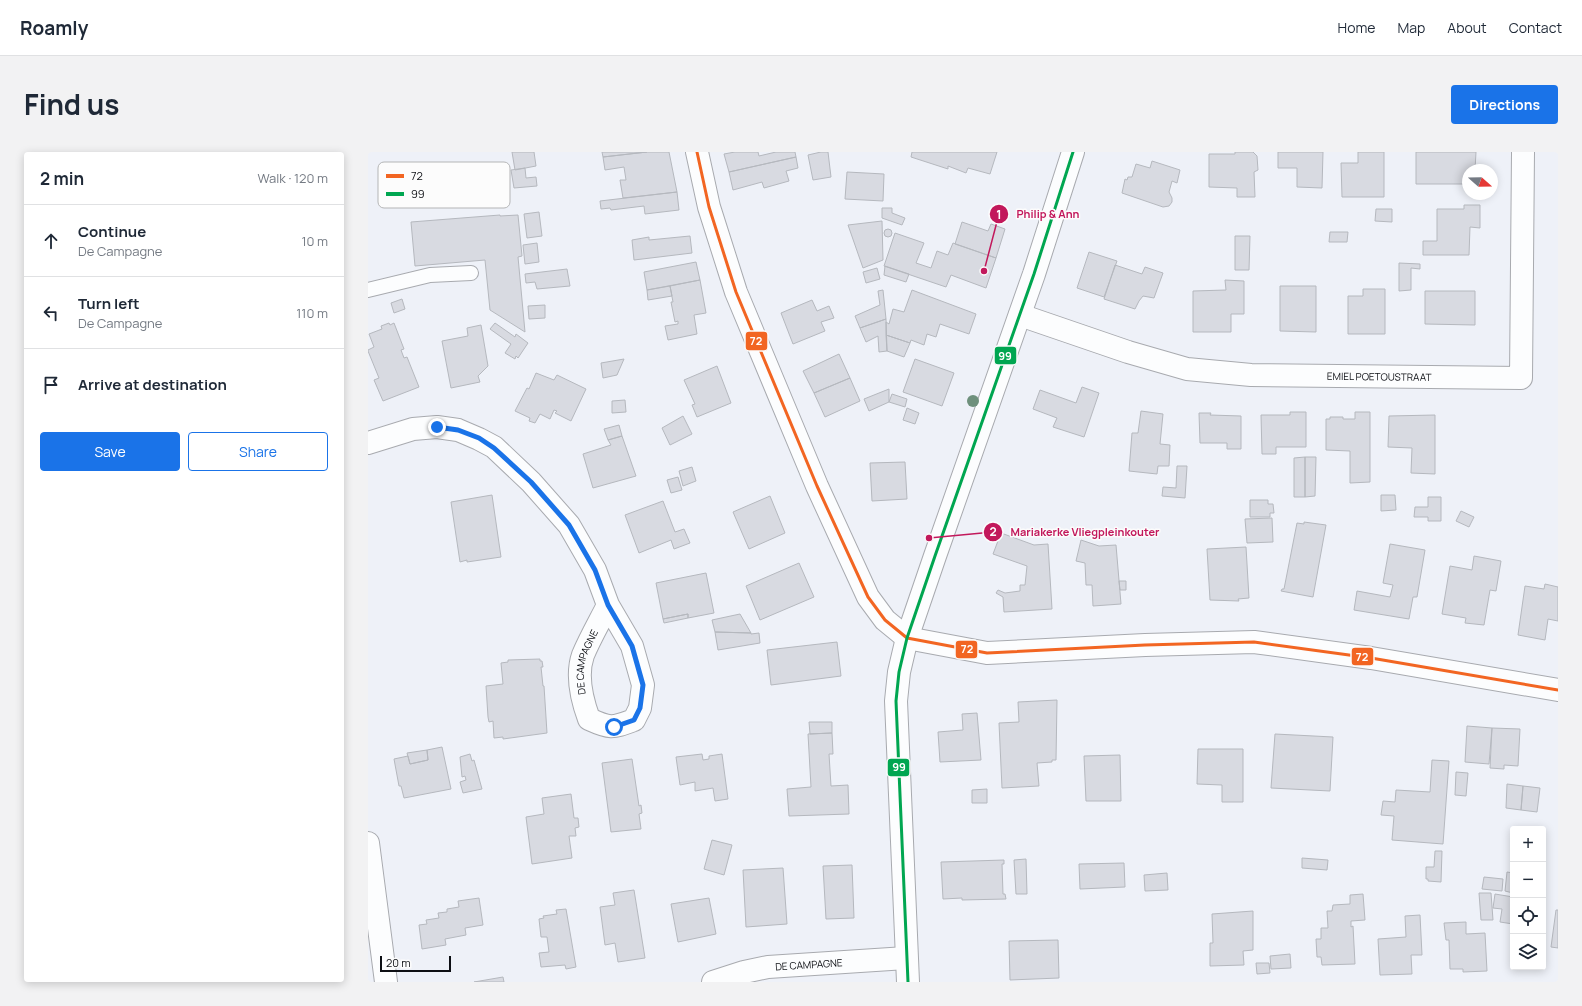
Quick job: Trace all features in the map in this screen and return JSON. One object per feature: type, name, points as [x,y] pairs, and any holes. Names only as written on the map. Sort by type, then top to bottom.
[{"type":"street","points":[[697,152],[709,207],[736,292],[817,486],[868,597],[885,620],[907,638],[987,653],[1145,645],[1254,642],[1371,658],[1558,690]]},
{"type":"street","points":[[908,982],[896,701],[899,672],[907,638],[1020,315],[1073,152]]},
{"type":"street","name":"EMIEL POETOUSTRAAT","points":[[1020,315],[1128,352],[1187,369],[1251,375],[1521,378],[1523,152]]},
{"type":"street","name":"DE CAMPAGNE","points":[[368,443],[413,429],[437,427],[458,430],[479,438],[494,448],[531,482],[569,525],[595,570],[608,605],[632,646],[643,685],[640,708],[634,720],[614,727],[589,719],[582,700],[580,680],[583,656],[608,605]]},
{"type":"street","points":[[368,843],[386,982]]},
{"type":"street","name":"DE CAMPAGNE","points":[[713,982],[744,972],[768,967],[906,958]]},
{"type":"lane","points":[[368,290],[430,275],[471,273]]},
{"type":"building","points":[[512,152],[534,152],[536,166],[515,170]]},
{"type":"building","points":[[602,152],[647,152],[603,157]]},
{"type":"building","points":[[647,152],[669,152],[677,192],[623,198],[620,180],[626,180],[624,167],[605,170],[603,157]]},
{"type":"building","points":[[735,152],[758,152],[759,156],[776,152],[795,152],[796,157],[729,172],[724,154]]},
{"type":"building","points":[[828,152],[831,177],[813,180],[808,155]]},
{"type":"building","points":[[912,152],[997,152],[990,174],[968,168],[966,173],[948,166],[948,169],[911,157]]},
{"type":"building","points":[[1235,152],[1253,152],[1257,156],[1258,170],[1254,172],[1255,197],[1237,197],[1237,188],[1209,187],[1209,154],[1235,154]]},
{"type":"building","points":[[1278,152],[1323,152],[1322,188],[1297,187],[1297,168],[1278,168]]},
{"type":"building","points":[[1358,152],[1384,152],[1384,197],[1342,197],[1341,163],[1358,163]]},
{"type":"building","points":[[1416,152],[1476,152],[1475,164],[1462,164],[1462,184],[1416,184]]},
{"type":"building","points":[[796,157],[798,168],[786,171],[789,181],[764,188],[762,182],[733,190],[729,172]]},
{"type":"building","points":[[1152,161],[1180,170],[1177,183],[1172,181],[1169,192],[1172,202],[1169,206],[1163,207],[1122,193],[1125,179],[1127,180],[1128,177],[1132,177],[1136,164],[1150,168]]},
{"type":"building","points":[[525,168],[526,178],[536,177],[537,186],[514,188],[511,170]]},
{"type":"building","points":[[847,172],[884,174],[883,201],[845,199]]},
{"type":"building","points":[[677,192],[679,210],[645,214],[644,206],[611,210],[610,208],[601,209],[600,201]]},
{"type":"building","points":[[1464,205],[1480,205],[1480,228],[1470,227],[1469,255],[1423,255],[1423,241],[1437,241],[1437,209],[1464,209]]},
{"type":"building","points":[[882,208],[892,208],[892,213],[905,218],[902,225],[882,218]]},
{"type":"building","points":[[1376,209],[1392,209],[1392,222],[1375,221]]},
{"type":"building","points":[[539,212],[542,236],[527,238],[524,214]]},
{"type":"building","points":[[518,215],[522,256],[518,257],[525,332],[490,310],[485,260],[415,266],[411,222]]},
{"type":"building","points":[[882,221],[883,260],[863,268],[848,225]]},
{"type":"building","points":[[962,222],[988,231],[991,224],[1005,229],[996,258],[955,244]]},
{"type":"building","points":[[886,229],[890,229],[892,233],[890,237],[886,237],[884,235],[884,231]]},
{"type":"building","points":[[1330,232],[1348,232],[1347,242],[1329,242]]},
{"type":"building","points":[[895,233],[924,243],[916,263],[931,268],[937,251],[948,255],[953,243],[996,258],[986,288],[951,275],[946,287],[884,266]]},
{"type":"building","points":[[690,236],[692,253],[634,260],[632,240],[649,237],[649,240]]},
{"type":"building","points":[[1235,236],[1250,236],[1249,270],[1235,270]]},
{"type":"building","points":[[537,243],[539,262],[525,264],[523,245]]},
{"type":"building","points":[[1089,252],[1117,261],[1104,297],[1077,288]]},
{"type":"building","points":[[696,262],[700,280],[647,290],[644,272]]},
{"type":"building","points":[[1399,263],[1420,264],[1420,269],[1411,268],[1411,290],[1399,291]]},
{"type":"building","points":[[1115,265],[1142,274],[1145,267],[1163,273],[1154,298],[1143,296],[1135,309],[1104,299]]},
{"type":"building","points":[[885,266],[909,274],[906,282],[884,275]]},
{"type":"building","points":[[877,268],[880,279],[866,283],[863,272]]},
{"type":"building","points":[[567,269],[570,286],[537,289],[535,282],[526,283],[525,274]]},
{"type":"building","points":[[700,280],[706,313],[694,315],[697,334],[668,340],[665,326],[678,324],[678,321],[675,322],[671,302],[673,302],[670,286]]},
{"type":"building","points":[[1225,280],[1244,281],[1244,314],[1231,314],[1231,332],[1193,332],[1193,291],[1226,290]]},
{"type":"building","points":[[670,286],[672,296],[648,300],[647,290]]},
{"type":"building","points":[[1280,286],[1316,286],[1316,332],[1280,331]]},
{"type":"building","points":[[1363,289],[1385,289],[1385,334],[1348,334],[1348,296],[1363,296]]},
{"type":"building","points":[[883,290],[886,319],[860,328],[855,316],[880,305],[878,291]]},
{"type":"building","points":[[912,290],[976,314],[969,334],[940,324],[936,337],[927,334],[924,345],[911,340],[910,343],[886,335],[886,322],[889,324],[893,309],[904,312]]},
{"type":"building","points":[[1425,291],[1475,291],[1475,325],[1425,324]]},
{"type":"building","points":[[402,299],[405,309],[394,313],[391,303]]},
{"type":"building","points":[[812,300],[817,311],[829,306],[834,318],[821,322],[825,331],[793,344],[781,313]]},
{"type":"building","points":[[545,305],[545,318],[529,319],[528,306]]},
{"type":"building","points":[[886,319],[887,351],[879,352],[878,336],[866,342],[860,328]]},
{"type":"building","points":[[389,323],[390,325],[394,323],[404,349],[401,350],[404,358],[407,357],[419,387],[383,401],[374,380],[379,378],[368,351],[374,347],[369,334],[382,329],[381,326]]},
{"type":"building","points":[[495,323],[515,337],[516,334],[528,343],[518,358],[516,356],[515,359],[505,353],[511,344],[490,329]]},
{"type":"building","points":[[481,325],[488,366],[478,376],[480,382],[451,388],[442,341],[468,336],[467,328]]},
{"type":"building","points":[[886,335],[910,343],[904,357],[887,351]]},
{"type":"building","points":[[839,354],[850,378],[814,393],[803,371]]},
{"type":"building","points":[[624,359],[617,375],[603,378],[601,363]]},
{"type":"building","points":[[915,359],[954,373],[942,406],[903,392]]},
{"type":"building","points":[[717,366],[731,403],[697,417],[692,405],[695,404],[684,380]]},
{"type":"building","points":[[536,373],[554,380],[557,375],[586,389],[571,421],[555,413],[557,411],[554,410],[550,419],[540,414],[535,423],[529,421],[530,418],[515,411],[527,388],[529,389]]},
{"type":"building","points":[[850,378],[860,401],[825,417],[814,393]]},
{"type":"building","points":[[1082,387],[1099,393],[1084,437],[1053,427],[1057,418],[1033,409],[1040,390],[1076,403]]},
{"type":"building","points":[[889,389],[889,402],[869,411],[864,399]]},
{"type":"building","points":[[892,394],[907,399],[905,407],[889,402]]},
{"type":"building","points":[[625,400],[626,412],[612,413],[612,401]]},
{"type":"building","points":[[907,408],[919,413],[915,424],[903,420]]},
{"type":"building","points":[[1141,411],[1163,414],[1160,444],[1170,445],[1169,466],[1158,466],[1157,474],[1129,471],[1132,433],[1138,433]]},
{"type":"building","points":[[1290,412],[1306,412],[1306,447],[1276,447],[1276,454],[1262,454],[1261,415],[1290,415]]},
{"type":"building","points":[[1355,412],[1370,412],[1370,482],[1350,483],[1350,451],[1326,450],[1326,419],[1330,419],[1330,417],[1343,417],[1343,419],[1355,419]]},
{"type":"building","points":[[1199,413],[1211,413],[1210,415],[1241,416],[1241,449],[1227,449],[1227,443],[1200,443]]},
{"type":"building","points":[[1435,415],[1435,474],[1411,473],[1412,448],[1388,447],[1389,416]]},
{"type":"building","points":[[683,416],[692,434],[670,445],[662,428]]},
{"type":"building","points":[[619,425],[622,436],[608,440],[604,429]]},
{"type":"building","points":[[622,436],[636,476],[593,488],[583,454],[611,445],[608,440]]},
{"type":"building","points":[[1305,457],[1305,497],[1294,497],[1294,458]]},
{"type":"building","points":[[1305,457],[1316,457],[1315,496],[1305,497]]},
{"type":"building","points":[[905,462],[907,499],[872,501],[870,463]]},
{"type":"building","points":[[1177,466],[1187,466],[1185,498],[1162,496],[1163,487],[1176,488]]},
{"type":"building","points":[[692,467],[696,481],[683,486],[679,471]]},
{"type":"building","points":[[678,477],[682,490],[671,493],[667,480]]},
{"type":"building","points":[[492,495],[501,557],[460,562],[451,502]]},
{"type":"building","points":[[1381,495],[1395,495],[1396,510],[1381,511]]},
{"type":"building","points":[[770,496],[785,533],[749,549],[733,512]]},
{"type":"building","points":[[1428,497],[1441,497],[1441,521],[1428,521],[1428,517],[1414,517],[1415,507],[1428,507]]},
{"type":"building","points":[[1250,500],[1268,500],[1268,504],[1273,504],[1274,513],[1270,513],[1270,517],[1250,517]]},
{"type":"building","points":[[663,501],[675,532],[684,529],[690,543],[674,549],[671,540],[639,553],[625,515]]},
{"type":"building","points":[[1461,511],[1474,517],[1469,527],[1456,521]]},
{"type":"building","points":[[1272,518],[1273,542],[1247,543],[1245,519]]},
{"type":"building","points":[[1304,522],[1326,525],[1313,597],[1281,591],[1284,589],[1297,523],[1304,524]]},
{"type":"building","points":[[1001,533],[1034,545],[1048,544],[1052,609],[1004,612],[1003,597],[996,593],[998,590],[1005,593],[1020,591],[1020,585],[1025,585],[1027,566],[993,554]]},
{"type":"building","points":[[1081,540],[1099,546],[1116,545],[1121,604],[1093,606],[1092,585],[1086,585],[1085,563],[1076,561]]},
{"type":"building","points":[[1390,544],[1425,550],[1417,597],[1413,597],[1409,619],[1354,610],[1357,591],[1390,597],[1393,585],[1383,583]]},
{"type":"building","points":[[1246,547],[1249,598],[1238,599],[1239,601],[1210,600],[1207,549]]},
{"type":"building","points":[[1474,556],[1501,561],[1496,591],[1490,590],[1484,625],[1465,623],[1466,618],[1442,614],[1450,566],[1472,570]]},
{"type":"building","points":[[799,563],[814,597],[760,620],[746,586]]},
{"type":"building","points":[[706,573],[714,613],[688,618],[688,614],[663,619],[656,583]]},
{"type":"building","points":[[1119,581],[1126,581],[1126,590],[1120,590]]},
{"type":"building","points":[[1545,584],[1558,587],[1558,621],[1548,619],[1545,640],[1518,635],[1525,586],[1544,589]]},
{"type":"building","points":[[688,614],[688,618],[664,623],[663,619]]},
{"type":"building","points":[[740,614],[751,633],[715,632],[712,620]]},
{"type":"building","points":[[715,632],[759,633],[760,643],[718,650]]},
{"type":"building","points":[[837,642],[841,676],[771,685],[767,650]]},
{"type":"building","points":[[540,659],[543,667],[541,667],[544,686],[547,733],[503,739],[503,737],[494,738],[493,721],[489,722],[488,717],[486,686],[503,684],[501,663],[508,662],[508,660]]},
{"type":"building","points":[[1057,700],[1056,760],[1052,760],[1052,762],[1037,763],[1039,786],[1002,788],[999,723],[1019,722],[1018,702]]},
{"type":"building","points":[[977,713],[981,760],[940,762],[938,732],[963,730],[962,714]]},
{"type":"building","points":[[809,722],[832,722],[832,733],[810,734]]},
{"type":"building","points":[[1467,726],[1492,728],[1489,764],[1465,762]]},
{"type":"building","points":[[1492,728],[1520,729],[1518,766],[1504,765],[1504,769],[1490,768]]},
{"type":"building","points":[[832,733],[833,754],[829,754],[831,786],[848,785],[849,814],[789,816],[787,789],[811,787],[808,734]]},
{"type":"building","points":[[1275,734],[1333,737],[1330,791],[1271,788]]},
{"type":"building","points":[[442,747],[451,789],[404,798],[401,786],[399,786],[394,759],[408,756],[410,764],[428,760],[427,750]]},
{"type":"building","points":[[1198,749],[1243,749],[1243,802],[1222,802],[1222,785],[1197,784]]},
{"type":"building","points":[[427,750],[428,760],[410,764],[407,753]]},
{"type":"building","points":[[470,754],[472,761],[474,760],[482,789],[463,793],[460,782],[466,780],[465,776],[462,777],[460,757]]},
{"type":"building","points":[[702,754],[703,760],[709,759],[709,756],[722,754],[728,799],[715,801],[713,788],[695,791],[695,782],[680,785],[676,757]]},
{"type":"building","points":[[1120,755],[1121,801],[1086,801],[1084,756]]},
{"type":"building","points":[[632,759],[639,806],[641,805],[642,813],[639,814],[641,829],[611,832],[602,763]]},
{"type":"building","points":[[1432,760],[1449,761],[1443,844],[1392,840],[1394,816],[1381,815],[1383,801],[1395,802],[1396,790],[1430,792]]},
{"type":"building","points":[[1456,772],[1468,773],[1466,796],[1455,795]]},
{"type":"building","points":[[1507,784],[1523,786],[1521,810],[1506,808]]},
{"type":"building","points":[[1523,786],[1540,788],[1537,812],[1521,810]]},
{"type":"building","points":[[987,789],[987,803],[972,803],[972,790]]},
{"type":"building","points":[[571,794],[574,818],[578,818],[579,827],[575,828],[576,836],[569,836],[572,858],[532,864],[526,817],[544,814],[542,798]]},
{"type":"building","points":[[712,840],[732,845],[724,875],[704,869]]},
{"type":"building","points":[[1435,851],[1442,851],[1441,882],[1428,881],[1428,879],[1426,879],[1426,867],[1434,867]]},
{"type":"building","points":[[1302,858],[1328,860],[1327,870],[1302,868]]},
{"type":"building","points":[[1026,859],[1027,894],[1016,894],[1014,860]]},
{"type":"building","points":[[1004,860],[1004,864],[1002,864],[1003,894],[1005,894],[1006,899],[943,899],[941,862]]},
{"type":"building","points":[[1124,863],[1125,887],[1080,889],[1079,864]]},
{"type":"building","points":[[852,865],[854,918],[826,919],[823,866]]},
{"type":"building","points":[[783,868],[787,924],[746,927],[743,870]]},
{"type":"building","points":[[1507,872],[1510,872],[1510,892],[1505,891]]},
{"type":"building","points":[[1167,873],[1168,890],[1145,891],[1144,875]]},
{"type":"building","points":[[1484,877],[1503,879],[1502,891],[1482,889]]},
{"type":"building","points":[[634,890],[645,958],[618,962],[615,943],[605,945],[600,907],[615,905],[613,893]]},
{"type":"building","points":[[1479,893],[1491,893],[1493,920],[1481,920]]},
{"type":"building","points":[[1363,894],[1365,920],[1351,921],[1351,927],[1353,926],[1355,964],[1322,965],[1321,957],[1317,957],[1316,939],[1321,939],[1321,928],[1328,928],[1327,911],[1332,911],[1333,905],[1350,904],[1350,895]]},
{"type":"building","points":[[1495,894],[1510,896],[1510,924],[1500,922],[1502,909],[1493,908]]},
{"type":"building","points":[[479,898],[483,925],[465,928],[466,935],[445,939],[446,945],[422,949],[419,925],[427,924],[426,920],[439,918],[438,913],[447,912],[447,909],[459,907],[458,901]]},
{"type":"building","points":[[709,898],[716,934],[678,942],[671,904]]},
{"type":"building","points":[[566,909],[576,967],[566,969],[565,965],[541,967],[539,953],[549,952],[547,937],[541,937],[539,919],[544,918],[543,916],[557,914],[556,910]]},
{"type":"building","points":[[1556,910],[1558,910],[1558,948],[1551,947]]},
{"type":"building","points":[[1253,911],[1253,950],[1243,951],[1244,965],[1210,966],[1210,943],[1213,943],[1212,914]]},
{"type":"building","points":[[1420,915],[1422,955],[1411,955],[1412,974],[1380,975],[1378,939],[1406,937],[1405,916]]},
{"type":"building","points":[[1466,922],[1466,934],[1485,933],[1487,971],[1463,972],[1463,969],[1450,969],[1449,940],[1446,940],[1444,923]]},
{"type":"building","points":[[1058,940],[1059,978],[1010,980],[1009,941]]},
{"type":"building","points":[[1290,954],[1291,968],[1271,969],[1270,956]]},
{"type":"building","points":[[1256,963],[1269,963],[1270,973],[1257,974]]},
{"type":"building","points":[[503,977],[504,982],[474,982]]},
{"type":"transit line","name":"72","points":[[697,152],[709,207],[736,292],[817,486],[868,597],[885,620],[907,638],[987,653],[1145,645],[1254,642],[1371,658],[1558,690]]},
{"type":"transit line","name":"99","points":[[908,982],[896,701],[899,672],[907,638],[1034,274],[1073,152]]},
{"type":"place","name":"Philip & Ann","points":[[984,271]]},
{"type":"place","name":"Mariakerke Vliegpleinkouter","points":[[929,538]]},
{"type":"route","points":[[437,427],[458,430],[479,438],[494,448],[531,482],[569,525],[595,570],[608,605],[632,646],[643,685],[640,708],[634,720],[614,727]]}]
